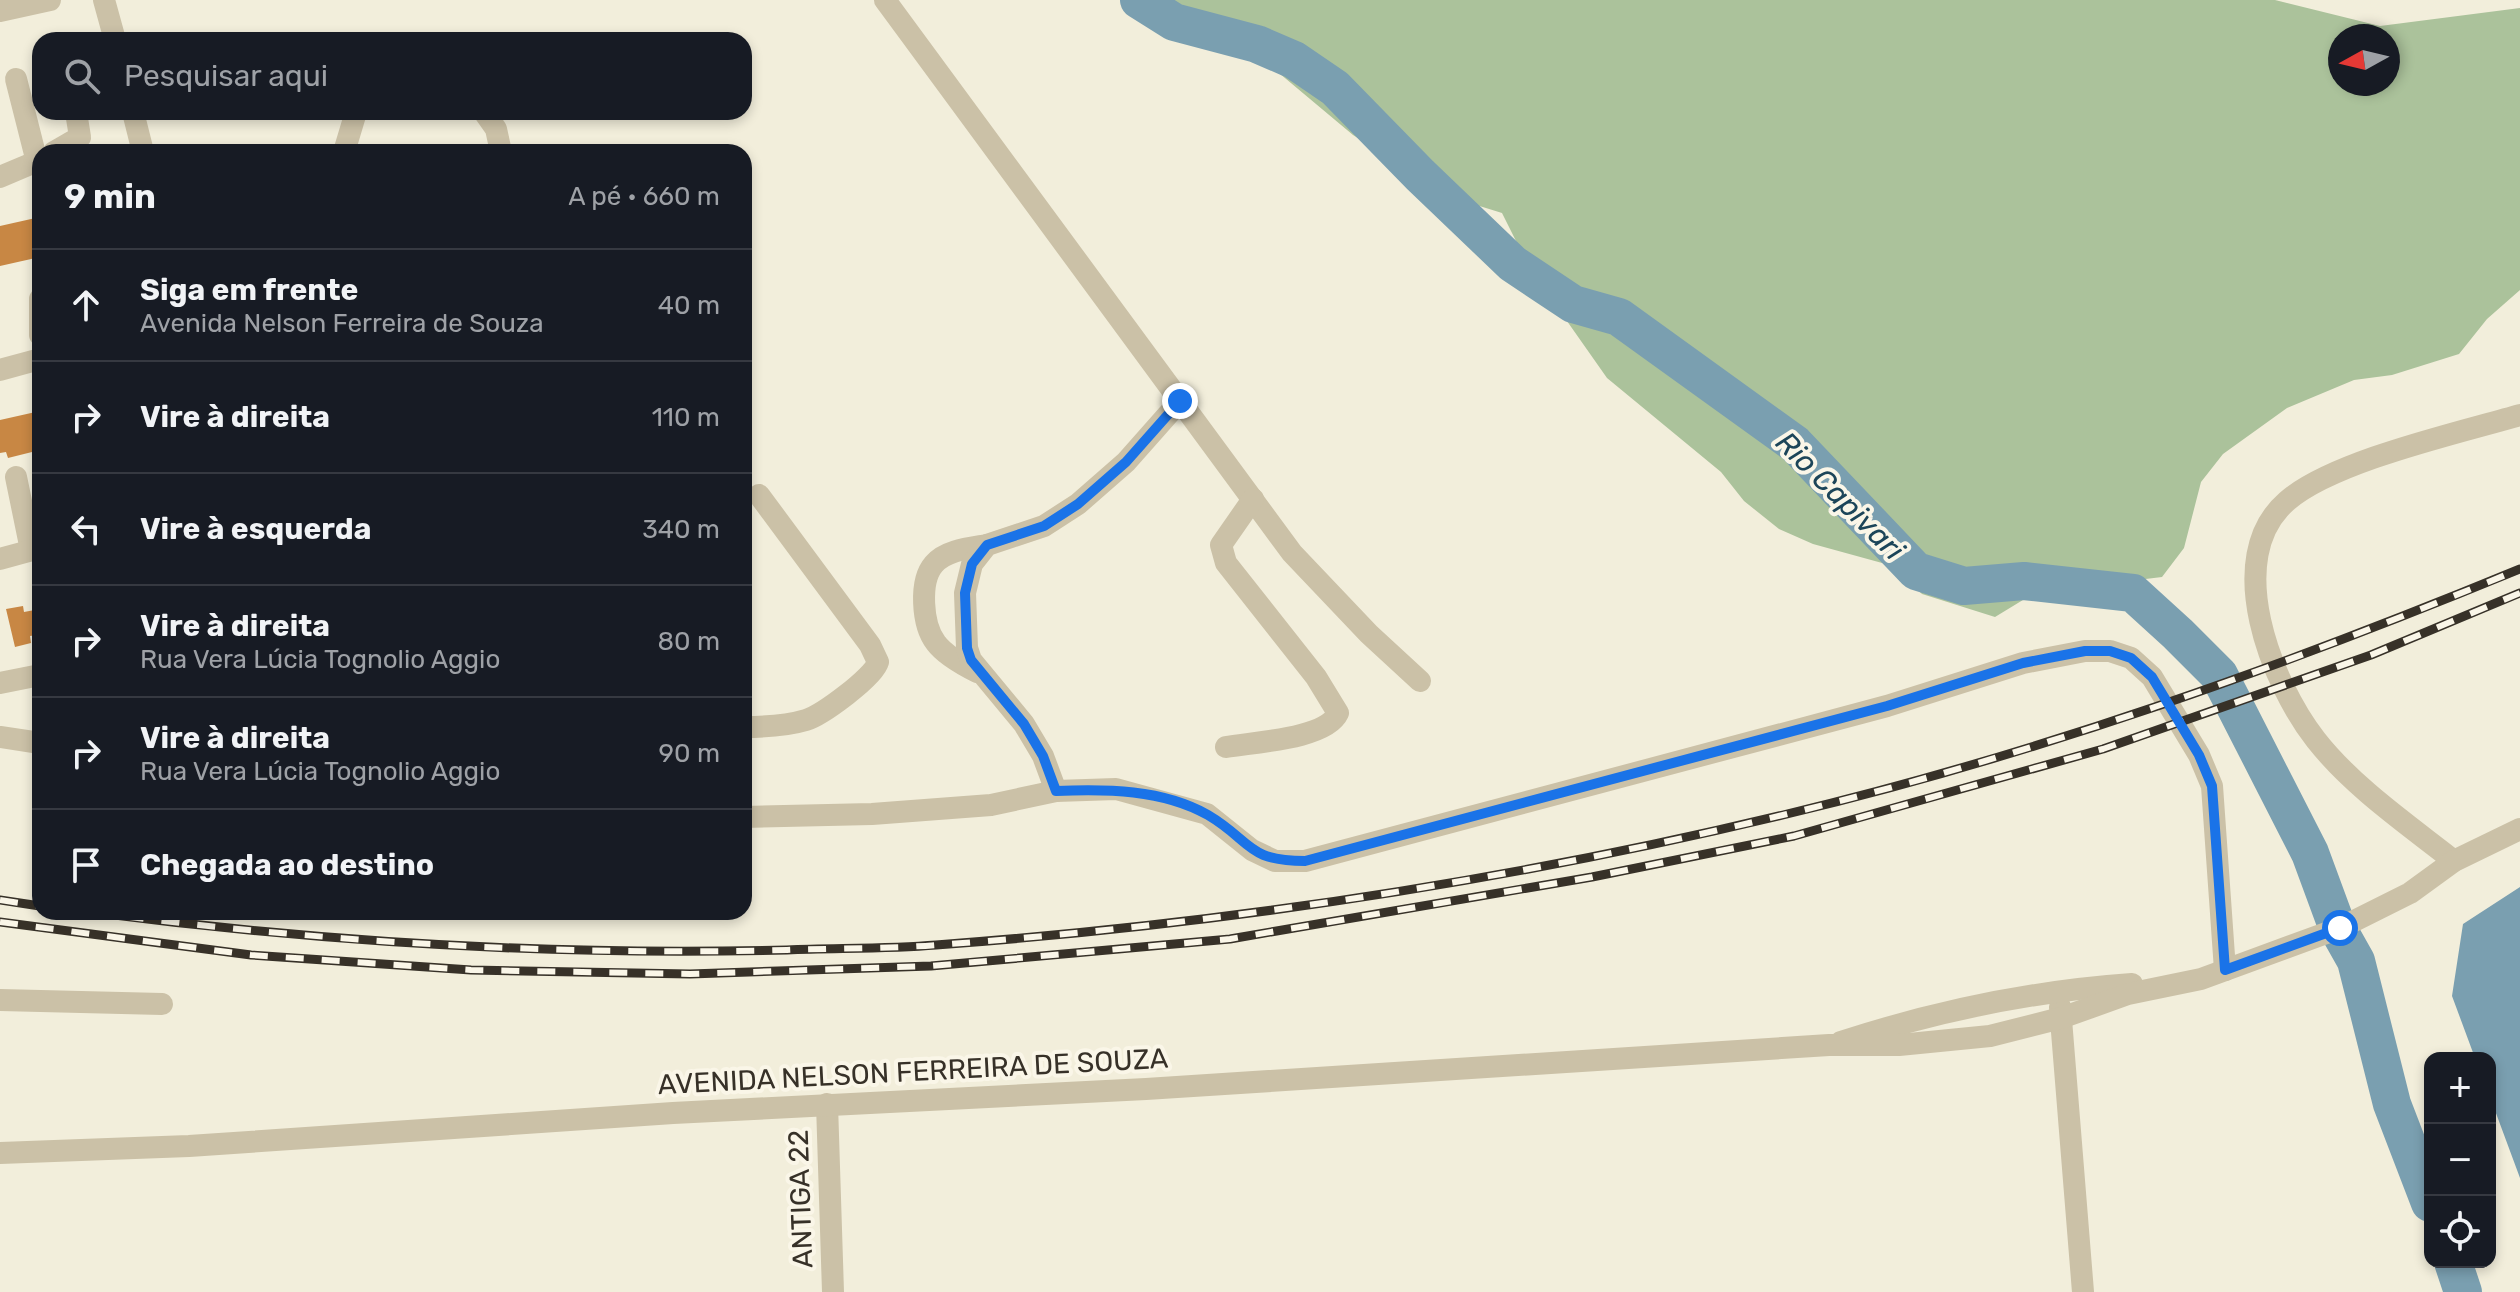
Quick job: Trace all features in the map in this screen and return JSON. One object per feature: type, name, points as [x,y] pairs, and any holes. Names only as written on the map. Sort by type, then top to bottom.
[{"type":"street","points":[[0,11],[50,0]]},
{"type":"street","points":[[104,0],[113,32]]},
{"type":"street","points":[[885,0],[1292,553],[1369,634],[1420,681]]},
{"type":"street","points":[[16,79],[38,144]]},
{"type":"street","points":[[68,144],[80,137],[77,120]]},
{"type":"street","points":[[135,120],[141,144]]},
{"type":"street","points":[[346,144],[354,120]]},
{"type":"street","points":[[490,120],[496,129],[499,144]]},
{"type":"street","points":[[0,177],[32,163]]},
{"type":"street","points":[[0,370],[32,361]]},
{"type":"street","points":[[1056,791],[1043,756],[1024,724],[978,672],[935,642],[926,618],[924,593],[932,565],[946,555],[1044,526],[1078,504],[1126,462],[1180,401]]},
{"type":"street","points":[[2454,861],[2346,771],[2316,741],[2297,711],[2265,639],[2253,565],[2265,530],[2285,503],[2317,480],[2520,415]]},
{"type":"street","points":[[16,477],[32,538]]},
{"type":"street","points":[[752,727],[810,719],[868,677],[878,662],[870,645],[759,495]]},
{"type":"street","points":[[1226,747],[1319,730],[1334,721],[1338,713],[1316,677],[1226,563],[1221,545],[1253,499]]},
{"type":"street","points":[[978,672],[967,648],[965,593],[972,564],[987,545]]},
{"type":"street","points":[[0,559],[32,550]]},
{"type":"street","points":[[752,817],[872,814],[991,805],[1056,791],[1116,789],[1207,814],[1252,850],[1275,861],[1305,861],[1887,706],[2023,663],[2085,651],[2110,651],[2131,658],[2152,677],[2199,755],[2212,786],[2225,970]]},
{"type":"street","points":[[0,683],[32,677]]},
{"type":"street","points":[[0,737],[32,742]]},
{"type":"street","name":"AVENIDA NELSON FERREIRA DE SOUZA","points":[[0,1153],[189,1146],[827,1104],[1146,1089],[1829,1045],[1899,1045],[1990,1036],[2061,1018],[2128,994],[2201,979],[2340,928],[2410,893],[2454,861],[2520,829]]},
{"type":"street","name":"AVENIDA NELSON FERREIRA DE SOUZA","points":[[1829,1045],[1915,1018],[2060,989],[2201,979]]},
{"type":"street","points":[[2060,989],[2083,1292]]},
{"type":"street","points":[[0,1000],[162,1004]]},
{"type":"street","name":"ANTIGA 22","points":[[827,1104],[833,1292]]},
{"type":"green space","points":[[1157,0],[2275,0],[2372,24],[2328,24],[2328,96],[2400,96],[2400,24],[2396,24],[2520,8],[2520,290],[2487,319],[2459,354],[2392,375],[2354,380],[2287,408],[2223,454],[2201,482],[2184,548],[2162,577],[2080,587],[2056,580],[1995,617],[1922,594],[1893,566],[1813,544],[1779,529],[1744,501],[1721,472],[1607,378],[1529,267],[1502,213],[1457,199],[1422,172],[1388,157],[1353,135],[1267,63],[1192,15]]},
{"type":"water","points":[[2520,887],[2520,1178],[2496,1113],[2496,1052],[2473,1052],[2452,996],[2463,924]]},
{"type":"building","points":[[32,219],[32,259],[0,266],[0,226]]},
{"type":"building","points":[[32,413],[32,452],[8,458],[6,452],[0,453],[0,420]]},
{"type":"building","points":[[23,606],[24,612],[32,610],[31,643],[15,647],[6,609]]},
{"type":"waterway","name":"Rio Capivari","points":[[1139,0],[1174,22],[1257,44],[1294,60],[1335,88],[1513,264],[1573,304],[1619,317],[1795,444],[1916,571],[1964,586],[2024,581],[2133,593],[2178,634],[2219,675],[2310,853],[2338,929],[2356,961],[2392,1104],[2427,1196]]},
{"type":"waterway","name":"Rio Capivari","points":[[2455,1268],[2463,1292]]},
{"type":"railway","points":[[160,920],[350,939],[525,949],[699,951],[880,948],[1151,925],[1364,897],[1577,860],[1682,838],[1787,814],[1974,764],[2250,674],[2520,569]]},
{"type":"railway","points":[[0,922],[251,955],[471,970],[690,974],[931,966],[1230,939],[1592,877],[1794,836],[2103,749],[2371,655],[2520,593]]},
{"type":"railway","points":[[0,900],[32,905]]},
{"type":"route","points":[[1180,401],[1126,462],[1078,504],[1044,526],[987,545],[967,576],[967,648],[971,660],[1024,724],[1043,756],[1056,791],[1116,789],[1184,806],[1207,814],[1252,850],[1275,861],[1305,861],[1887,706],[2023,663],[2085,651],[2110,651],[2131,658],[2152,677],[2199,755],[2212,786],[2225,970],[2340,928]]}]
